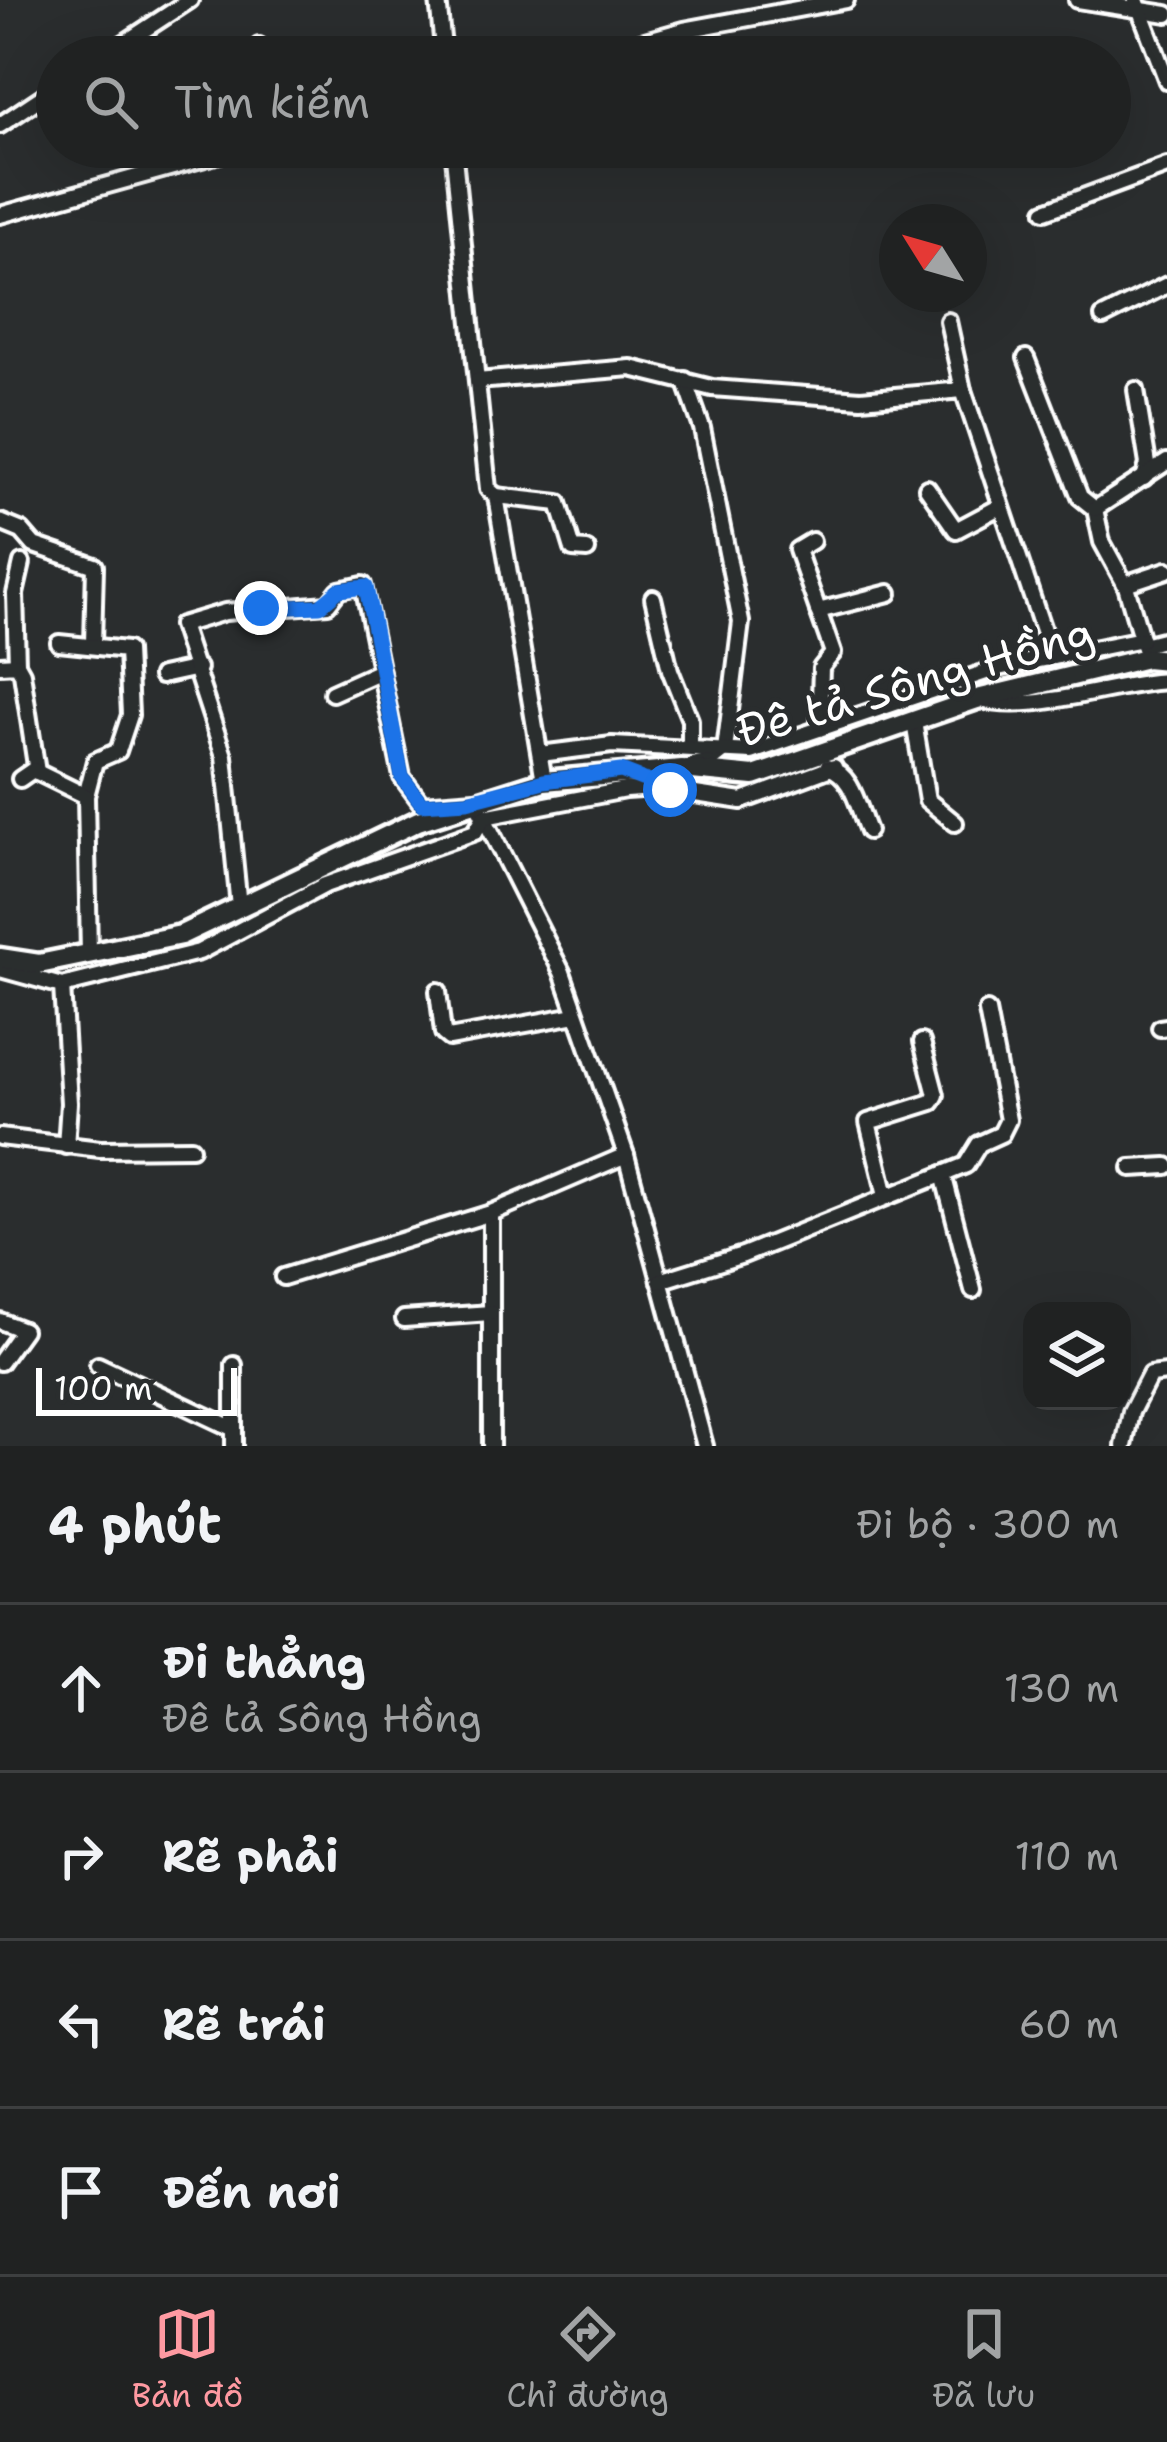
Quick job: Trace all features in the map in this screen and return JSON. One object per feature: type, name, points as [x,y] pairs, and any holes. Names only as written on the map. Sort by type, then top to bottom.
[{"type":"main road","name":"Đê tả Sông Hồng","points":[[0,958],[39,964],[181,935],[418,821],[480,808],[544,781],[682,769],[754,776],[977,699],[1144,648],[1167,660]]},
{"type":"street","points":[[135,36],[190,0]]},
{"type":"street","points":[[438,0],[442,36]]},
{"type":"street","points":[[662,36],[846,0]]},
{"type":"street","points":[[1077,0],[1137,3],[1167,14]]},
{"type":"street","points":[[1137,3],[1167,81]]},
{"type":"street","points":[[0,125],[36,101]]},
{"type":"street","points":[[1045,211],[1167,166]]},
{"type":"street","points":[[0,215],[169,168]]},
{"type":"street","points":[[455,168],[488,489],[496,496],[559,503],[573,549],[587,550]]},
{"type":"street","points":[[1103,317],[1167,285]]},
{"type":"street","points":[[948,321],[963,390],[1052,657]]},
{"type":"street","points":[[1026,358],[1080,497],[1095,509],[1102,542],[1125,584],[1144,648]]},
{"type":"street","points":[[477,381],[631,368],[712,388],[875,400],[963,390]]},
{"type":"street","points":[[682,769],[712,761],[724,749],[741,622],[702,428],[685,379]]},
{"type":"street","points":[[1136,390],[1148,464],[1144,478]]},
{"type":"street","points":[[1095,509],[1167,462]]},
{"type":"street","points":[[926,488],[956,530],[1001,506]]},
{"type":"street","points":[[496,496],[544,781]]},
{"type":"street","points":[[0,522],[22,531],[34,545],[95,566],[93,644]]},
{"type":"street","points":[[812,541],[797,550],[833,653],[821,668],[819,729]]},
{"type":"street","points":[[22,563],[15,594],[17,664],[28,701],[37,772]]},
{"type":"street","points":[[1125,584],[1167,570]]},
{"type":"street","points":[[238,907],[224,755],[182,625],[225,612],[320,606],[339,590],[363,585],[402,777],[422,804],[480,808],[655,788],[742,801],[834,767]]},
{"type":"street","points":[[818,610],[889,593]]},
{"type":"street","points":[[653,598],[670,670],[690,720],[690,748]]},
{"type":"street","points":[[539,754],[612,746],[752,752],[998,668],[1144,648],[1167,639]]},
{"type":"street","points":[[59,644],[126,648],[130,715],[118,752],[95,761],[86,796],[88,954]]},
{"type":"street","points":[[0,665],[17,664]]},
{"type":"street","points":[[161,676],[198,668]]},
{"type":"street","points":[[332,693],[381,671]]},
{"type":"street","points":[[977,699],[998,705],[1033,703],[1167,681]]},
{"type":"street","points":[[914,722],[927,800],[955,823]]},
{"type":"street","points":[[792,763],[834,767],[849,783],[868,831]]},
{"type":"street","points":[[621,771],[655,788]]},
{"type":"street","points":[[20,779],[37,772],[86,796]]},
{"type":"street","points":[[0,969],[62,986],[218,945],[326,885],[475,832],[480,808]]},
{"type":"street","points":[[480,808],[562,972],[626,1155],[705,1446]]},
{"type":"street","points":[[62,986],[69,1103],[66,1146]]},
{"type":"street","points":[[438,991],[443,1034],[449,1039],[576,1015]]},
{"type":"street","points":[[660,1281],[743,1255],[966,1165],[979,1144],[1001,1134],[1008,1120],[987,1011]]},
{"type":"street","points":[[886,1196],[868,1122],[932,1102],[936,1095],[922,1042]]},
{"type":"street","points":[[0,1137],[66,1146],[191,1148]]},
{"type":"street","points":[[283,1277],[491,1213],[626,1155]]},
{"type":"street","points":[[1131,1168],[1167,1166]]},
{"type":"street","points":[[944,1174],[973,1290]]},
{"type":"street","points":[[491,1213],[491,1446]]},
{"type":"street","points":[[404,1319],[491,1313]]},
{"type":"street","points":[[0,1321],[23,1330],[0,1362]]},
{"type":"street","points":[[98,1365],[234,1438],[234,1365]]},
{"type":"street","points":[[1124,1446],[1142,1384],[1150,1375],[1167,1372]]},
{"type":"route","points":[[261,608],[320,606],[343,588],[366,587],[402,777],[422,804],[467,801],[544,781],[621,771],[670,790]]}]
